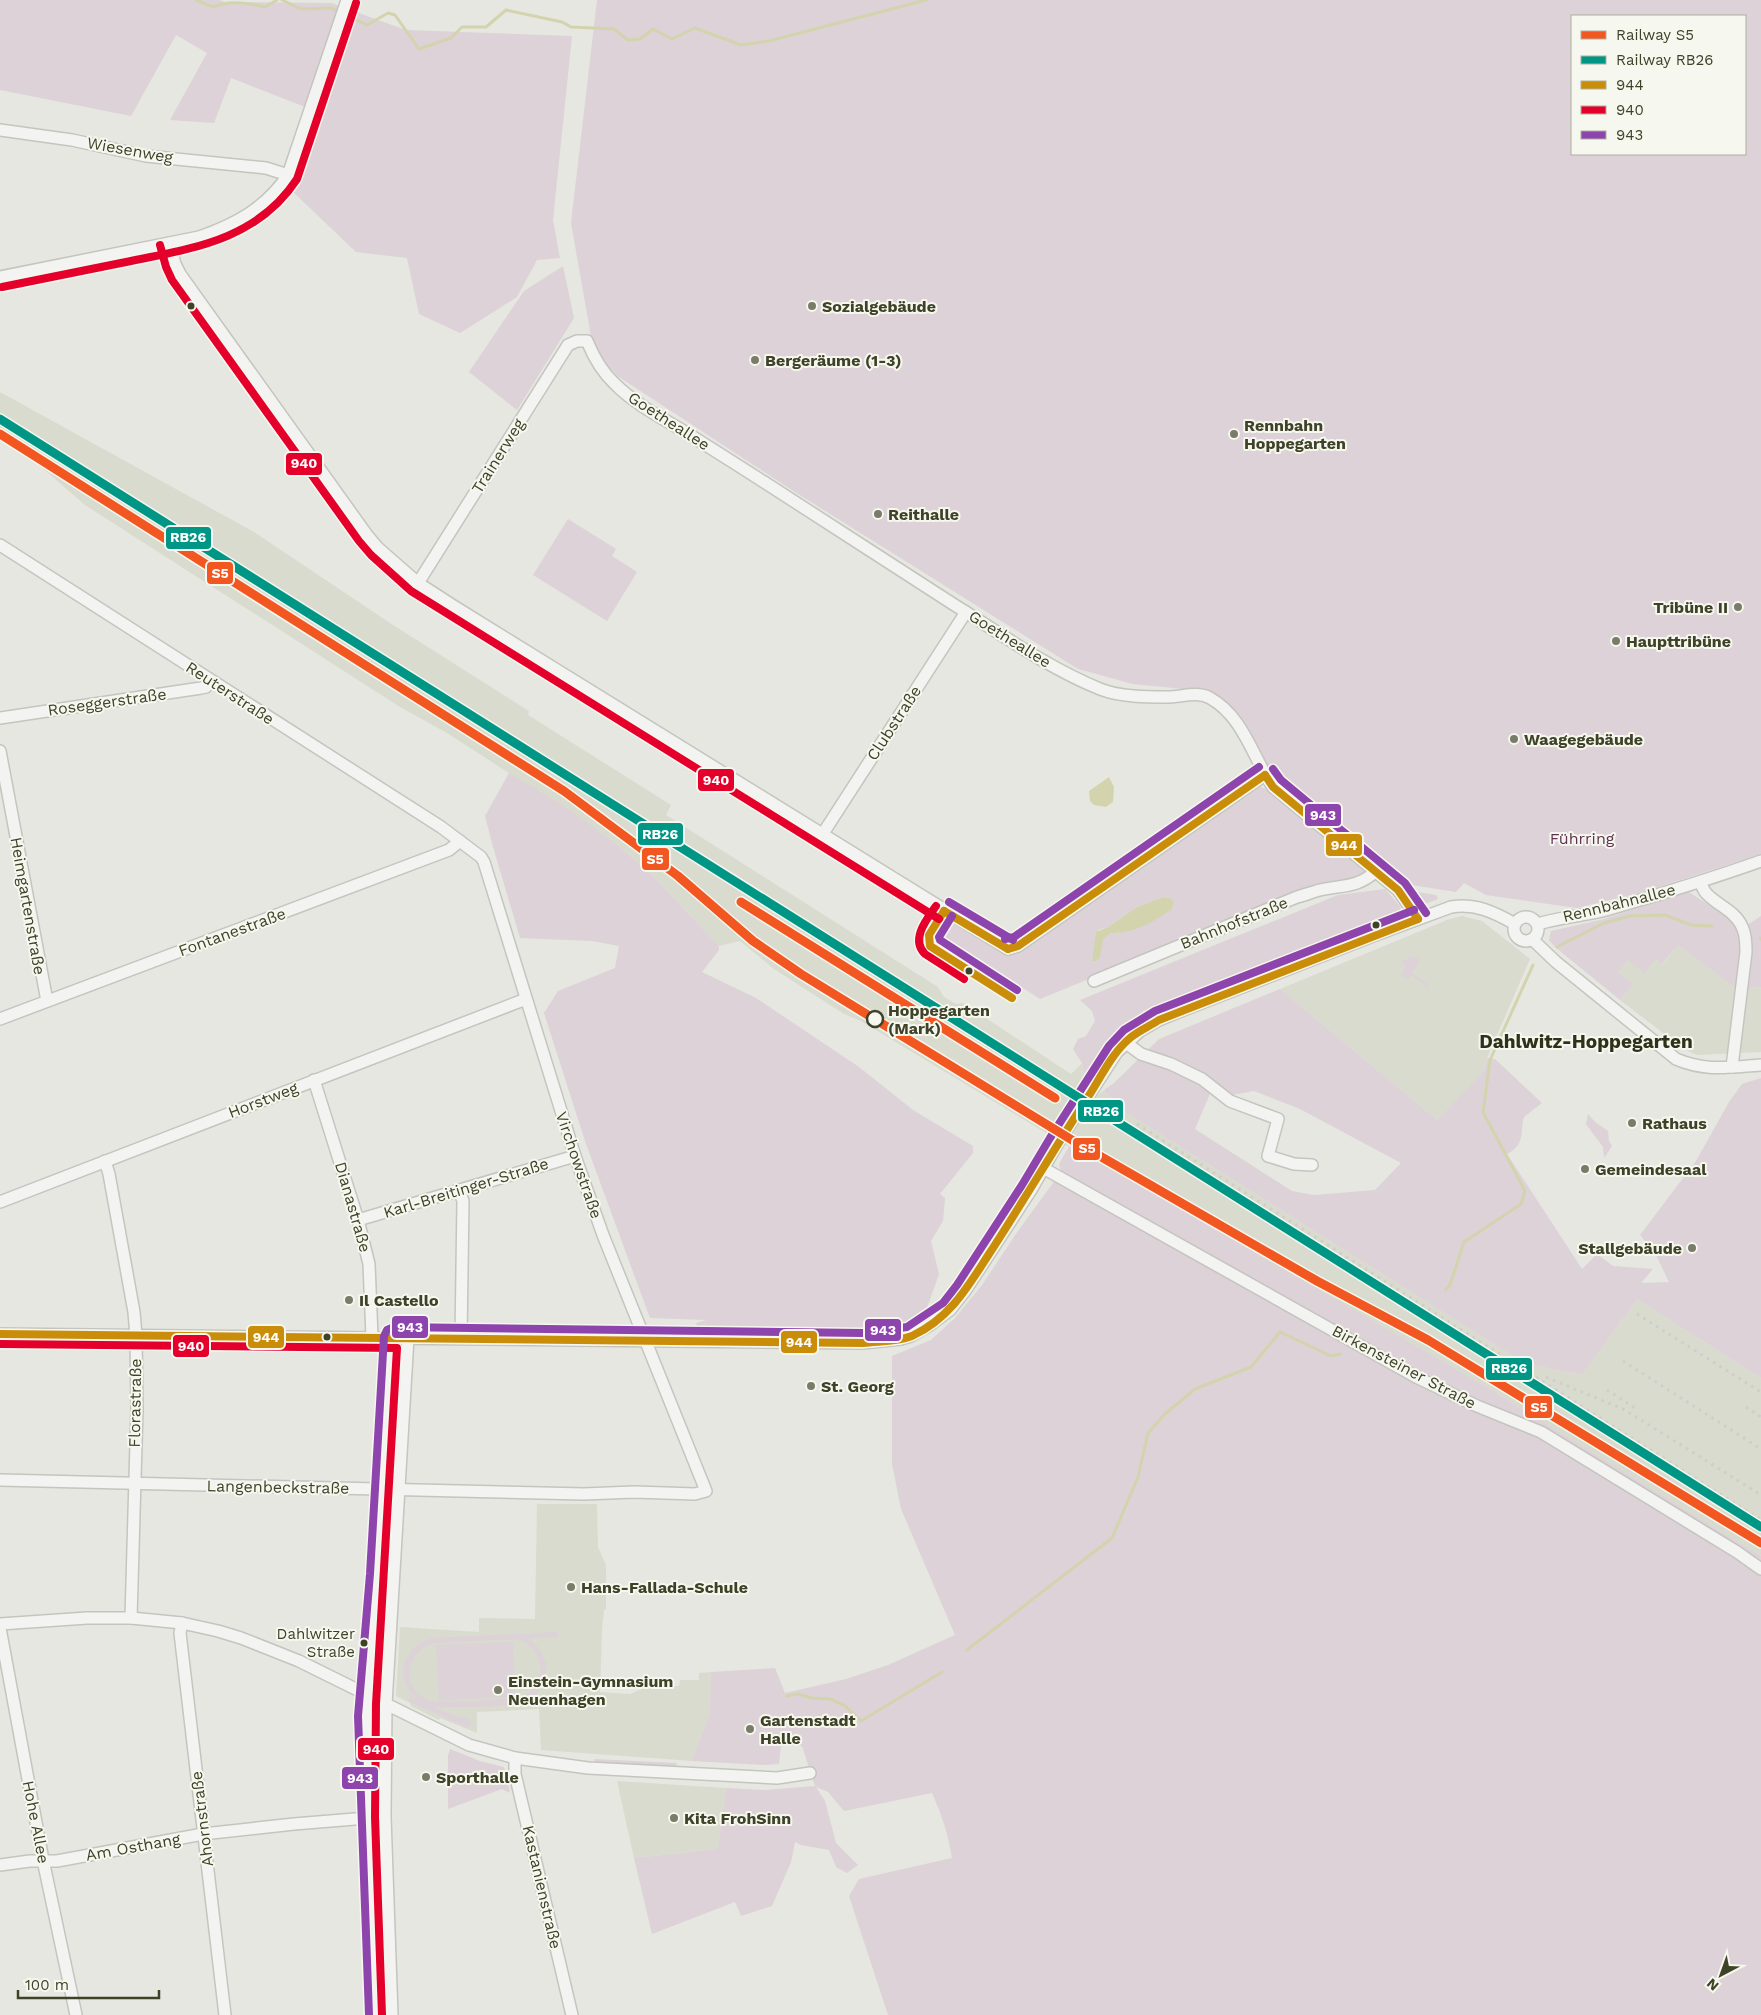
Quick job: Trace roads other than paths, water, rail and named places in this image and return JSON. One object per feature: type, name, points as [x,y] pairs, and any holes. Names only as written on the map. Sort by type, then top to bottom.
[{"type":"street","points":[[0,278],[170,243],[212,232],[245,216],[269,199],[288,175],[346,2]]},
{"type":"street","name":"Wiesenweg","points":[[0,130],[72,140],[146,156],[266,168],[288,175]]},
{"type":"street","points":[[170,243],[175,264],[180,274],[367,535],[378,548],[418,583],[1008,949],[1018,946],[1265,775]]},
{"type":"street","name":"Trainerweg","points":[[418,583],[568,345],[578,341],[587,341]]},
{"type":"street","name":"Goetheallee","points":[[587,341],[594,358],[604,373],[643,407],[1070,676],[1104,690],[1142,696],[1167,697],[1199,694],[1208,697],[1231,717],[1242,730],[1273,787],[1398,890],[1418,919]]},
{"type":"street","name":"Reuterstraße","points":[[0,546],[460,841]]},
{"type":"street","name":"Clubstraße","points":[[822,835],[966,612]]},
{"type":"street","name":"Roseggerstraße","points":[[0,718],[201,688],[206,687],[210,680]]},
{"type":"street","name":"Heimgartenstraße","points":[[0,751],[47,1002]]},
{"type":"street","name":"Virchowstraße","points":[[460,841],[475,851],[484,862],[575,1156],[603,1235],[706,1491]]},
{"type":"street","name":"Fontanestraße","points":[[0,1019],[450,850],[460,841]]},
{"type":"street","name":"Rennbahnallee","points":[[1538,924],[1558,918],[1603,910],[1761,862]]},
{"type":"street","name":"Bahnhofstraße","points":[[1094,981],[1297,897],[1320,890],[1355,885],[1364,881],[1375,872]]},
{"type":"street","points":[[1700,882],[1706,893],[1724,906],[1743,926],[1745,935],[1746,952],[1732,1067]]},
{"type":"street","points":[[0,1334],[863,1343],[902,1339],[911,1336],[938,1319],[958,1300],[1044,1168],[1101,1074],[1126,1043],[1140,1031],[1159,1020],[1451,907],[1468,906],[1490,911],[1515,924]]},
{"type":"street","points":[[1528,917],[1538,924],[1538,933],[1533,940],[1525,942],[1517,938],[1514,933],[1515,924],[1520,918],[1528,917]]},
{"type":"street","points":[[1533,940],[1556,962],[1676,1059],[1697,1067],[1761,1065]]},
{"type":"street","name":"Horstweg","points":[[0,1202],[526,999]]},
{"type":"street","points":[[1126,1043],[1141,1054],[1171,1064],[1202,1080],[1230,1101],[1278,1119],[1268,1156],[1294,1164],[1312,1165]]},
{"type":"street","name":"Dianastraße","points":[[314,1080],[358,1220],[371,1277],[372,1337]]},
{"type":"street","name":"Karl-Breitinger-Straße","points":[[358,1220],[575,1156]]},
{"type":"street","name":"Florastraße","points":[[105,1161],[110,1174],[134,1312],[136,1336],[137,1409],[130,1618]]},
{"type":"street","name":"Birkensteiner Straße","points":[[1044,1168],[1416,1377],[1477,1406],[1542,1432],[1737,1552],[1761,1569]]},
{"type":"street","points":[[459,1190],[463,1201],[461,1338]]},
{"type":"street","points":[[379,2015],[368,1716],[386,1489],[394,1338]]},
{"type":"street","points":[[392,2015],[385,1817],[386,1704],[408,1338]]},
{"type":"street","name":"Langenbeckstraße","points":[[0,1480],[695,1494],[706,1491]]},
{"type":"street","points":[[0,1624],[88,1618],[130,1618],[182,1623],[218,1631],[270,1648],[469,1745],[514,1758],[588,1768],[777,1778],[810,1773]]},
{"type":"street","name":"Ahornstraße","points":[[182,1623],[180,1633],[225,2015]]},
{"type":"street","name":"Hohe Allee","points":[[0,1628],[43,1860],[76,2015]]},
{"type":"street","name":"Kastanienstraße","points":[[514,1758],[515,1774],[572,2015]]},
{"type":"street","name":"Am Osthang","points":[[0,1865],[57,1860],[203,1834],[385,1817]]},
{"type":"waterway","points":[[196,0],[213,7],[232,3],[245,3],[265,7],[277,0]]},
{"type":"waterway","points":[[282,0],[301,9],[331,8],[367,25],[388,13],[395,15],[419,49],[451,38],[462,27],[486,27],[506,10],[562,22],[571,27],[614,29],[628,40],[640,39],[653,29],[672,39],[695,28],[741,45],[769,41],[926,0]]},
{"type":"waterway","points":[[1557,947],[1604,923],[1630,916],[1665,915],[1691,925],[1712,926]]},
{"type":"waterway","points":[[1446,1290],[1450,1285],[1464,1242],[1521,1204],[1525,1191],[1483,1112],[1490,1060],[1533,965]]},
{"type":"waterway","points":[[967,1650],[1112,1538],[1138,1477],[1148,1433],[1165,1414],[1195,1389],[1251,1367],[1280,1332],[1331,1356],[1341,1354]]},
{"type":"waterway","points":[[787,1696],[798,1694],[812,1698],[830,1699],[844,1705],[861,1721],[942,1672]]},
{"type":"railway","points":[[1137,1124],[1761,1520]]},
{"type":"railway","points":[[1637,1314],[1761,1392]]},
{"type":"railway","points":[[1623,1361],[1761,1449]]},
{"type":"railway","points":[[1546,1377],[1625,1410],[1761,1495]]},
{"type":"railway","points":[[1607,1390],[1638,1410]]},
{"type":"railway","points":[[1746,1407],[1761,1417]]},
{"type":"rail line","name":"RB26","points":[[0,419],[1761,1527]]},
{"type":"rail line","name":"S5","points":[[0,434],[564,791],[678,876],[753,941],[801,974],[1072,1140],[1317,1281],[1428,1340],[1761,1543]]},
{"type":"rail line","name":"S5","points":[[741,902],[1055,1098]]},
{"type":"place","name":"Sozialgebäude","points":[[812,306]]},
{"type":"place","name":"Bergeräume (1-3)","points":[[755,360]]},
{"type":"place","name":"Rennbahn Hoppegarten","points":[[1234,434]]},
{"type":"place","name":"Reithalle","points":[[878,514]]},
{"type":"place","name":"Tribüne II","points":[[1738,607]]},
{"type":"place","name":"Haupttribüne","points":[[1616,641]]},
{"type":"place","name":"Waagegebäude","points":[[1514,739]]},
{"type":"place","name":"Hoppegarten (Mark)","points":[[875,1019]]},
{"type":"place","name":"Rathaus","points":[[1632,1123]]},
{"type":"place","name":"Gemeindesaal","points":[[1585,1169]]},
{"type":"place","name":"Stallgebäude","points":[[1692,1248]]},
{"type":"place","name":"Il Castello","points":[[349,1300]]},
{"type":"place","name":"St. Georg","points":[[811,1386]]},
{"type":"place","name":"Hans-Fallada-Schule","points":[[571,1587]]},
{"type":"place","name":"Dahlwitzer Straße","points":[[364,1643]]},
{"type":"place","name":"Einstein-Gymnasium Neuenhagen","points":[[498,1690]]},
{"type":"place","name":"Gartenstadt Halle","points":[[750,1729]]},
{"type":"place","name":"Sporthalle","points":[[426,1777]]},
{"type":"place","name":"Kita FrohSinn","points":[[674,1818]]},
{"type":"district","name":"Dahlwitz-Hoppegarten","points":[[1586,1041]]},
{"type":"park label","name":"Führring","points":[[1582,838]]}]
